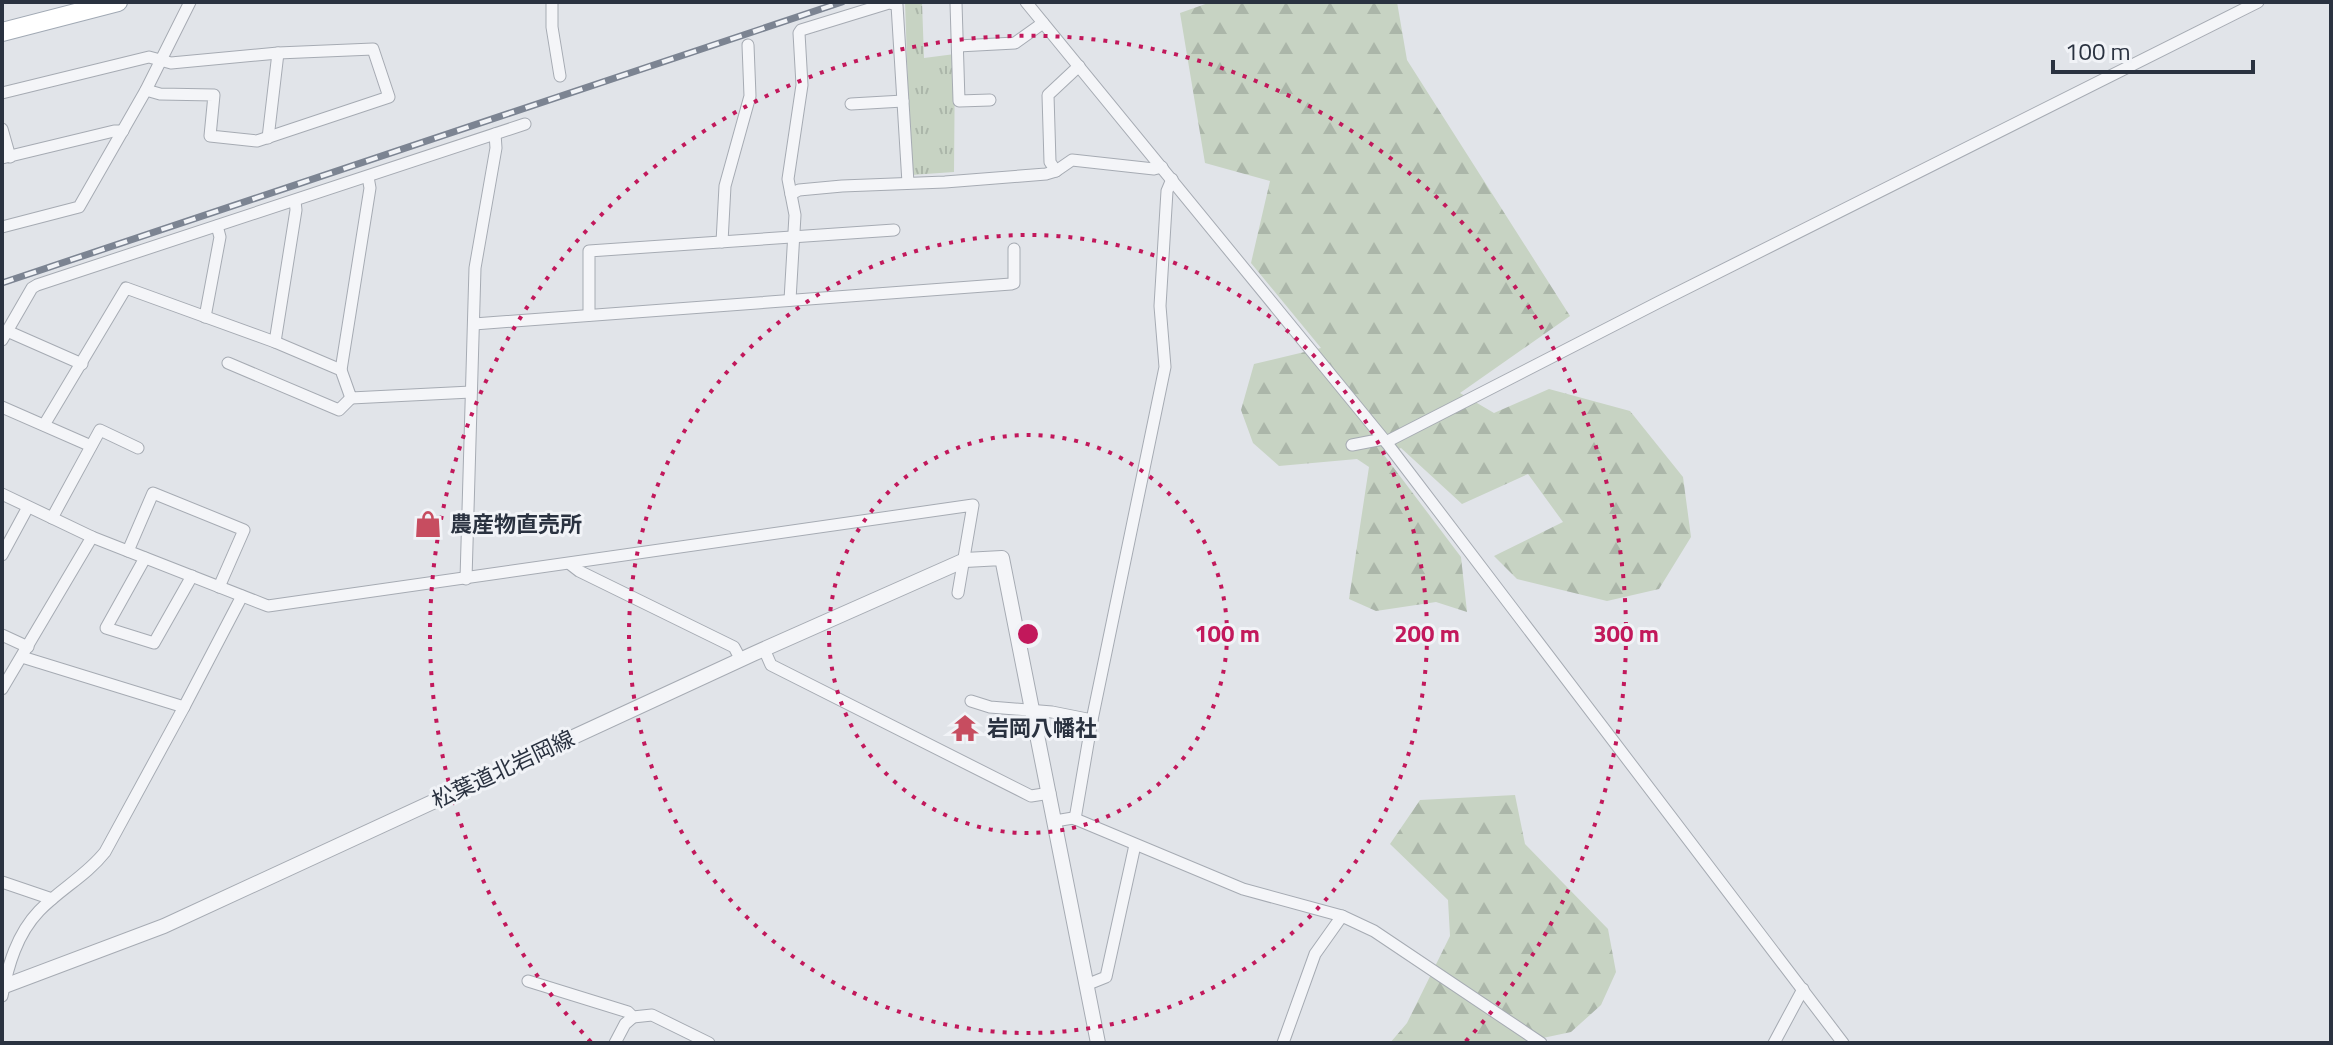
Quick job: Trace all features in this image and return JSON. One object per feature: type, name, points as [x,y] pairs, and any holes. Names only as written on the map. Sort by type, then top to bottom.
[{"type":"main road","points":[[2,32],[62,10],[118,2]]},
{"type":"street","points":[[2,227],[79,207],[146,90],[190,2]]},
{"type":"street","points":[[552,2],[552,27],[560,76]]},
{"type":"street","points":[[1026,2],[1385,441],[1843,1043]]},
{"type":"street","points":[[1352,445],[1385,441],[2258,2]]},
{"type":"street","points":[[790,300],[795,215],[789,174],[802,82],[801,30],[895,3],[898,9],[908,183]]},
{"type":"street","points":[[956,3],[959,101],[990,100]]},
{"type":"street","points":[[958,46],[1015,43],[1043,23]]},
{"type":"street","points":[[722,242],[725,186],[750,96],[748,45]]},
{"type":"street","points":[[2,93],[149,57],[171,63],[278,53],[373,49],[389,97],[257,141],[210,136],[214,95],[160,94],[146,90]]},
{"type":"street","points":[[268,138],[278,53]]},
{"type":"street","points":[[1056,171],[1050,162],[1048,95],[1079,66]]},
{"type":"street","points":[[851,104],[903,101]]},
{"type":"street","points":[[82,364],[4,335],[32,288],[525,124]]},
{"type":"street","points":[[2,129],[6,158],[123,131]]},
{"type":"street","points":[[466,579],[475,268],[496,148],[495,134]]},
{"type":"street","points":[[791,194],[799,190],[1046,174],[1072,160],[1154,169],[1162,167]]},
{"type":"street","points":[[351,398],[341,370],[370,188],[368,177]]},
{"type":"street","points":[[1075,819],[1092,720],[1165,367],[1160,298],[1167,191],[1172,179]]},
{"type":"street","points":[[275,342],[295,201]]},
{"type":"street","points":[[205,317],[220,237],[217,226]]},
{"type":"street","points":[[589,315],[589,251],[894,230]]},
{"type":"street","points":[[474,324],[1011,284],[1014,283],[1014,249]]},
{"type":"street","points":[[44,425],[126,288],[275,342],[341,370]]},
{"type":"street","points":[[228,363],[339,410],[351,398],[471,392]]},
{"type":"street","points":[[2,407],[91,446]]},
{"type":"street","points":[[52,518],[100,430],[138,448]]},
{"type":"street","points":[[128,551],[153,493],[244,530],[219,587]]},
{"type":"street","points":[[2,494],[92,537],[268,606],[973,505],[958,593]]},
{"type":"street","points":[[2,555],[28,507]]},
{"type":"street","points":[[2,689],[92,537]]},
{"type":"street","points":[[145,558],[106,628],[154,643],[192,576]]},
{"type":"street","name":"松葉道北岩岡線","points":[[3,990],[164,926],[764,649],[965,560],[1002,558],[1033,711]]},
{"type":"street","points":[[570,564],[734,647],[741,660]]},
{"type":"street","points":[[3,990],[17,943],[38,912],[92,868],[105,852],[242,596]]},
{"type":"street","points":[[2,635],[25,652],[184,707]]},
{"type":"street","points":[[764,649],[771,665],[968,765],[1031,796],[1050,793]]},
{"type":"street","points":[[971,701],[990,707],[1092,720]]},
{"type":"street","points":[[1033,711],[1098,1043]]},
{"type":"street","points":[[1055,821],[1075,819],[1243,889],[1342,916],[1374,931],[1541,1043]]},
{"type":"street","points":[[1086,985],[1106,977],[1135,845]]},
{"type":"street","points":[[2,882],[52,899]]},
{"type":"street","points":[[1283,1043],[1315,954],[1342,916]]},
{"type":"street","points":[[528,981],[628,1012],[633,1017]]},
{"type":"street","points":[[1774,1043],[1803,989]]},
{"type":"street","points":[[615,1043],[625,1024],[633,1017],[652,1015],[709,1043]]},
{"type":"green space","points":[[905,2],[922,2],[924,58],[955,54],[954,172],[911,175]]},
{"type":"green space","points":[[1211,2],[1397,2],[1407,60],[1570,316],[1460,393],[1494,413],[1549,389],[1630,411],[1683,477],[1691,537],[1659,589],[1607,601],[1517,579],[1494,556],[1563,522],[1528,474],[1462,504],[1401,448],[1384,455],[1461,557],[1467,612],[1436,602],[1376,611],[1349,599],[1369,467],[1357,459],[1279,466],[1253,443],[1241,410],[1254,364],[1321,348],[1251,263],[1270,181],[1205,163],[1180,13]]},
{"type":"green space","points":[[1515,795],[1525,844],[1608,929],[1616,972],[1601,1005],[1571,1032],[1519,1043],[1390,1043],[1407,1023],[1450,936],[1448,900],[1390,844],[1420,800]]},
{"type":"railway","points":[[2,283],[842,2]]},
{"type":"place","name":"農産物直売所","points":[[428,524]]},
{"type":"place","name":"岩岡八幡社","points":[[965,728]]}]
